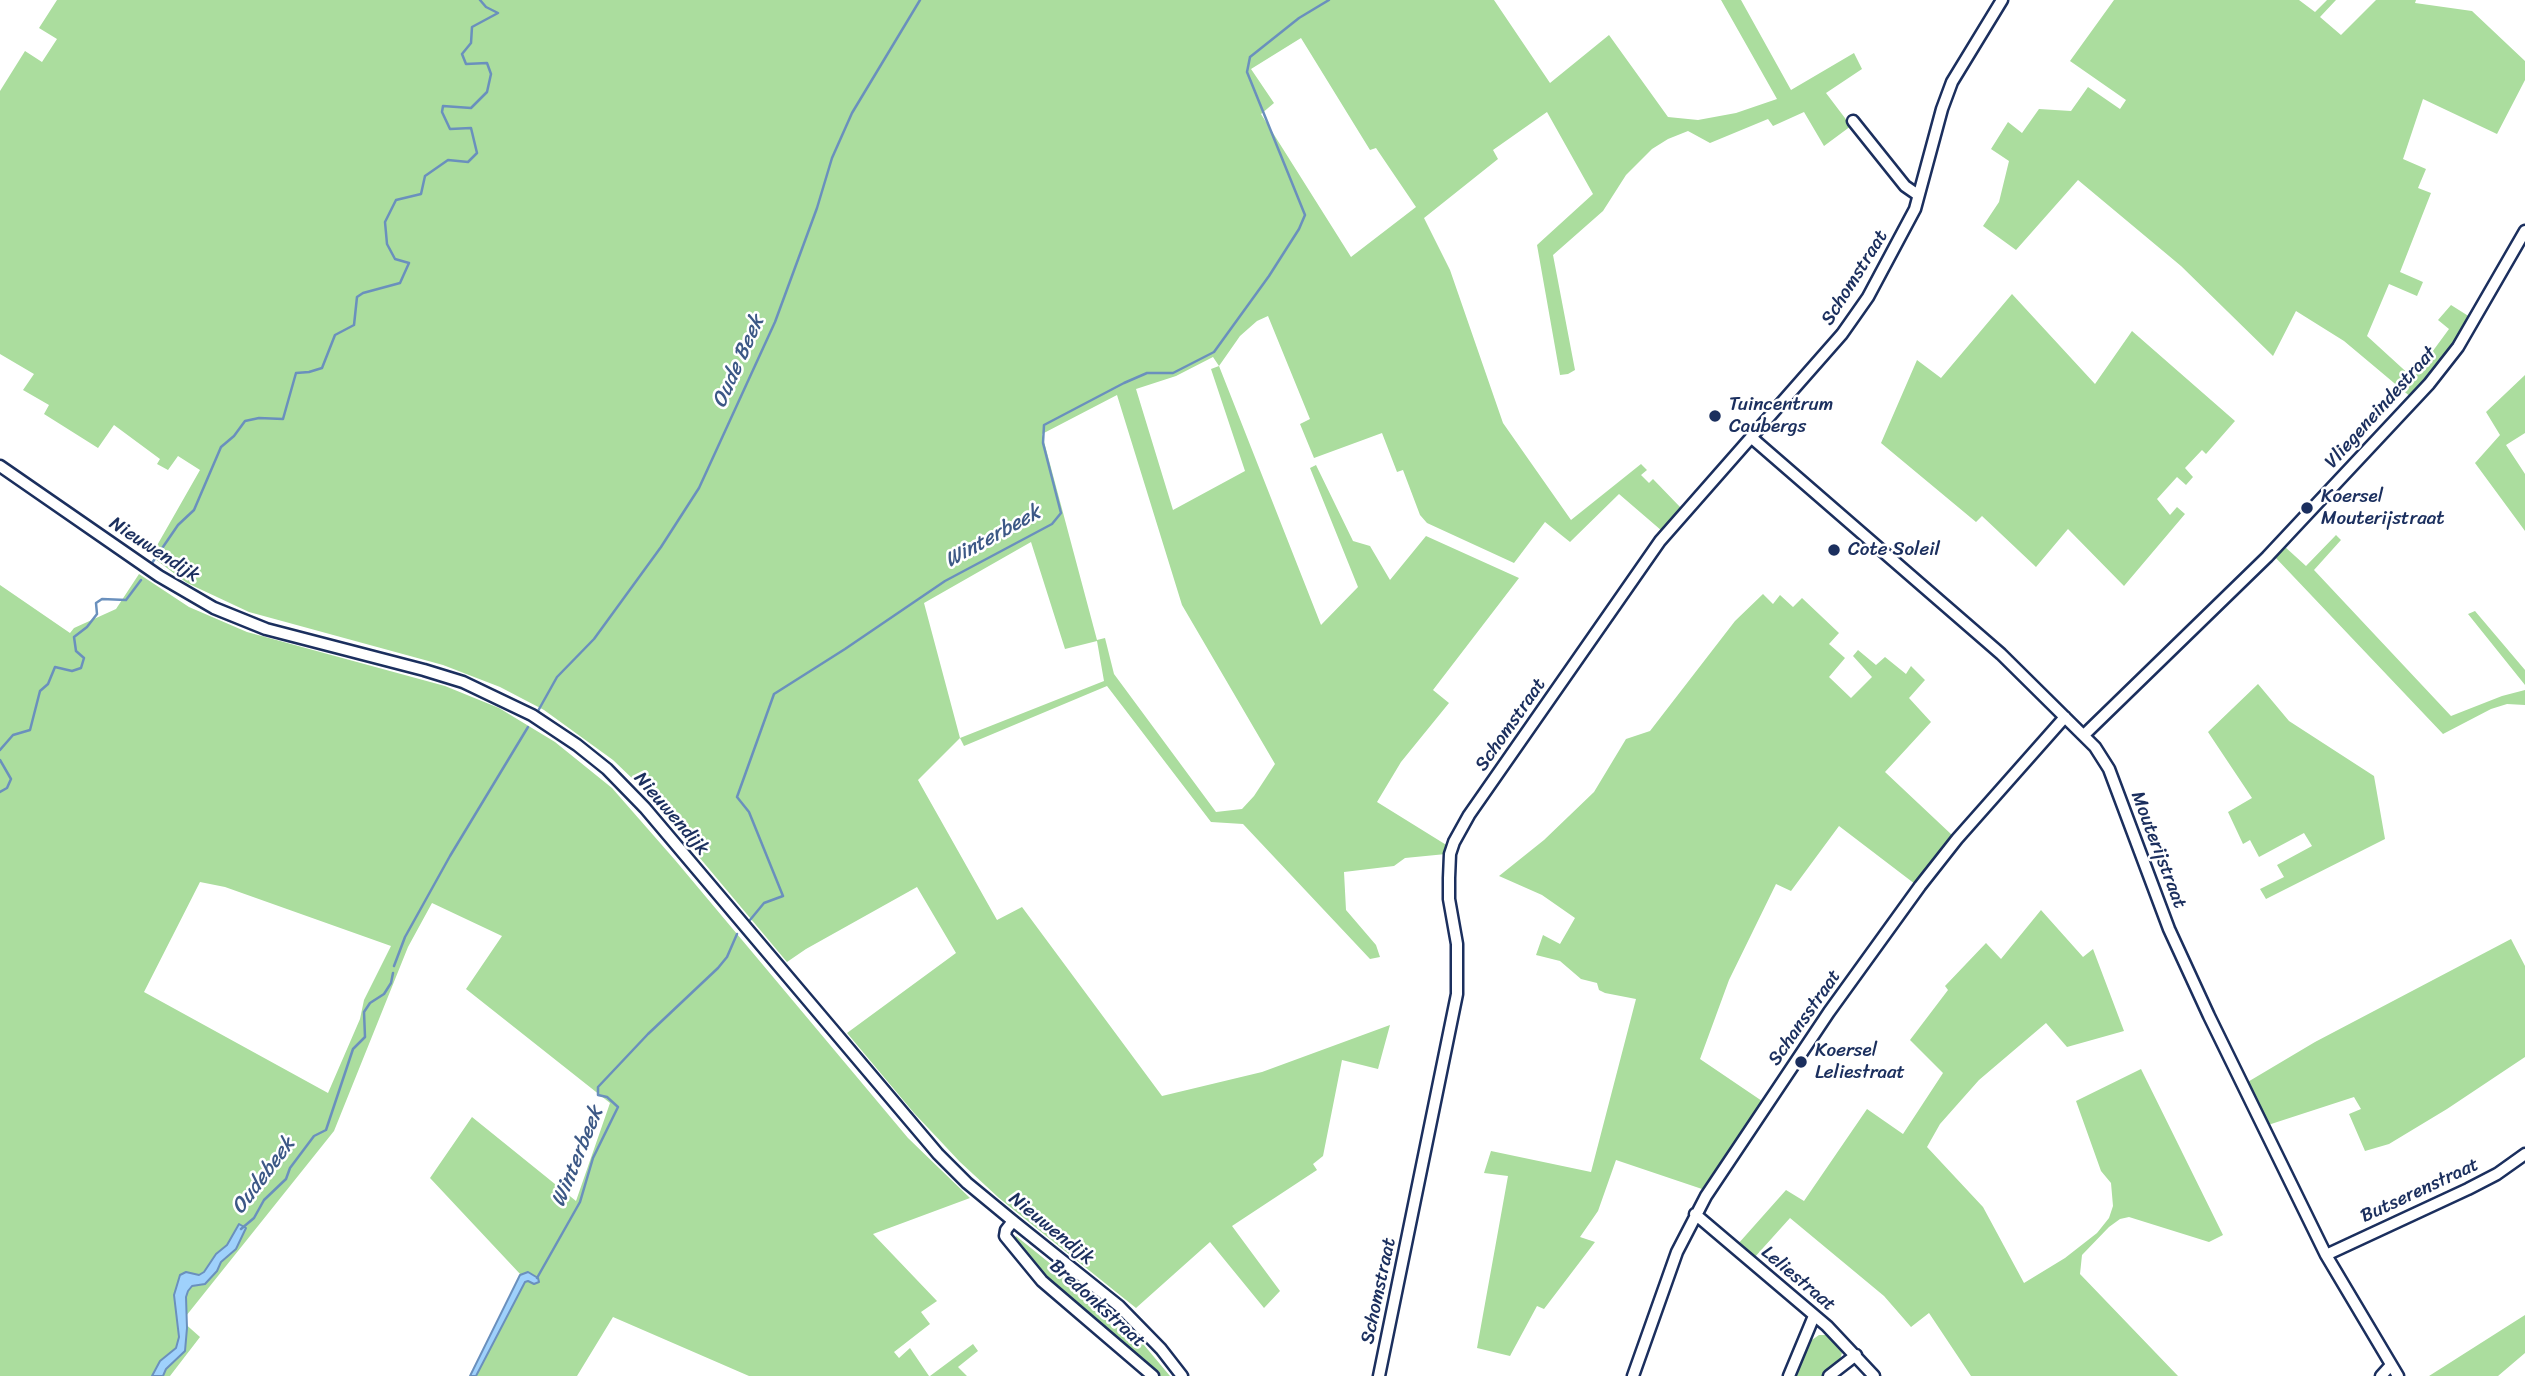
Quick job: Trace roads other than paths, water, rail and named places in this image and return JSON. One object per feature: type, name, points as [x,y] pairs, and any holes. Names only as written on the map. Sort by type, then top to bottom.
[{"type":"street","name":"Schomstraat","points":[[1379,1376],[1457,994],[1457,944],[1449,899],[1450,854],[1454,842],[1469,815],[1660,541],[1855,318],[1904,232],[1952,82],[2002,0]]},
{"type":"street","points":[[1853,121],[1905,186],[1918,195]]},
{"type":"street","name":"Vliegeneindestraat","points":[[2084,735],[2267,557],[2429,384],[2458,347],[2525,230]]},
{"type":"street","name":"Mouterijstraat","points":[[1752,438],[1993,646],[2095,747],[2109,769],[2169,929],[2209,1016],[2326,1255],[2398,1376]]},
{"type":"street","name":"Nieuwendijk","points":[[0,466],[159,576],[214,608],[266,629],[463,682],[533,715],[570,740],[607,769],[645,808],[929,1145],[967,1183],[1119,1306],[1161,1349],[1182,1376]]},
{"type":"street","name":"Schansstraat","points":[[1633,1376],[1677,1252],[1695,1214],[1822,1022],[1920,886],[1957,839],[2065,717]]},
{"type":"street","name":"Butserenstraat","points":[[2326,1255],[2468,1189],[2497,1174],[2525,1154]]},
{"type":"street","name":"Leliestraat","points":[[1695,1214],[1814,1316],[1856,1355],[1874,1376]]},
{"type":"street","name":"Bredonkstraat","points":[[1013,1221],[1005,1236],[1042,1281],[1153,1376]]},
{"type":"street","points":[[1789,1376],[1814,1316]]},
{"type":"street","points":[[1829,1376],[1856,1355]]},
{"type":"street","points":[[2381,1376],[2391,1365]]},
{"type":"water","points":[[239,1224],[246,1228],[236,1249],[221,1262],[205,1284],[192,1286],[188,1291],[185,1351],[166,1369],[163,1376],[152,1376],[160,1361],[176,1348],[179,1337],[174,1295],[180,1275],[186,1272],[199,1275],[204,1272],[216,1254],[227,1245]]},
{"type":"water","points":[[528,1272],[538,1278],[539,1282],[525,1282],[476,1376],[470,1376],[520,1275]]},
{"type":"waterway","points":[[152,563],[178,525],[194,510],[221,447],[245,421],[259,418],[283,419],[296,373],[322,368],[335,335],[354,325],[357,297],[400,283],[409,263],[395,259],[387,244],[385,222],[396,200],[421,194],[425,176],[448,160],[468,162],[477,153],[471,128],[450,129],[442,112],[443,106],[471,108],[487,92],[491,74],[487,63],[466,64],[462,54],[471,43],[472,27],[498,13],[486,7],[480,0]]},
{"type":"waterway","name":"Oude Beek","points":[[538,711],[557,677],[594,639],[661,547],[699,488],[775,322],[817,208],[832,158],[852,113],[920,0]]},
{"type":"waterway","name":"Winterbeek","points":[[750,920],[764,903],[783,896],[749,812],[737,797],[774,694],[945,581],[1052,524],[1061,513],[1043,443],[1044,425],[1147,373],[1173,373],[1214,352],[1269,276],[1305,215],[1247,72],[1250,57],[1299,18],[1329,0]]},
{"type":"waterway","points":[[0,750],[13,735],[30,730],[40,691],[48,684],[55,667],[72,671],[81,668],[84,658],[76,651],[74,637],[87,627],[97,614],[96,603],[102,599],[126,600],[141,580]]},
{"type":"waterway","name":"Oudebeek","points":[[394,966],[405,937],[450,856],[528,727]]},
{"type":"waterway","points":[[0,760],[11,779],[7,788],[0,792]]},
{"type":"waterway","name":"Winterbeek","points":[[537,1278],[580,1202],[593,1158],[618,1107],[607,1097],[598,1095],[598,1087],[648,1034],[718,968],[727,957],[737,934]]},
{"type":"waterway","name":"Oudebeek","points":[[241,1229],[254,1218],[264,1200],[286,1179],[290,1168],[314,1136],[326,1130],[353,1049],[365,1037],[364,1012],[370,1003],[384,994],[391,983],[393,973]]},
{"type":"place","name":"Tuincentrum Caubergs","points":[[1715,416]]},
{"type":"place","name":"Koersel Mouterijstraat","points":[[2307,508]]},
{"type":"place","name":"Cote Soleil","points":[[1834,550]]},
{"type":"place","name":"Koersel Leliestraat","points":[[1801,1062]]}]
